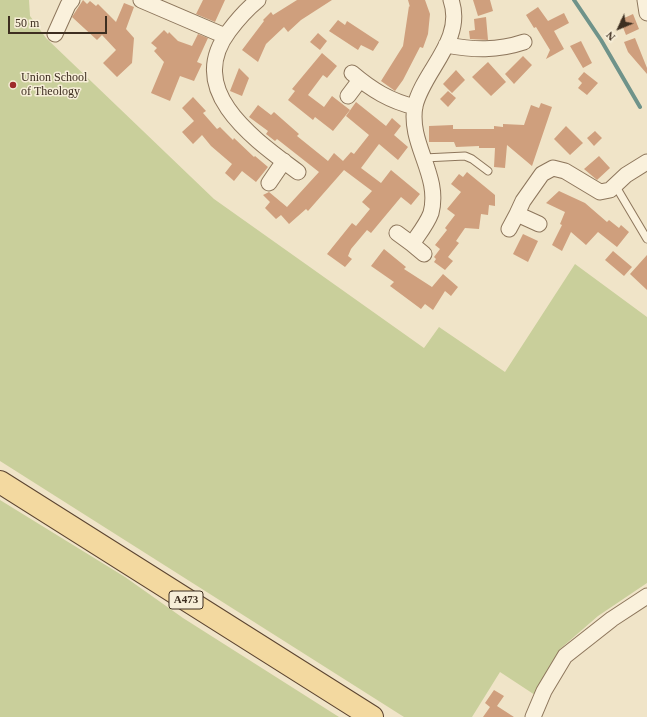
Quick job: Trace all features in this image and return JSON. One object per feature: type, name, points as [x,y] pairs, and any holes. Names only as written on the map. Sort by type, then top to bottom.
[{"type":"main road","name":"A473","points":[[0,482],[372,717]]},
{"type":"street","points":[[56,34],[68,5],[72,0]]},
{"type":"street","points":[[141,0],[225,36]]},
{"type":"street","points":[[258,0],[248,7],[225,36],[214,62],[215,84],[224,103],[245,129],[298,172]]},
{"type":"street","points":[[412,244],[430,214],[432,202],[432,182],[416,134],[415,107],[451,35],[454,20],[451,0]]},
{"type":"street","points":[[645,0],[647,13]]},
{"type":"street","points":[[446,45],[470,49],[492,49],[524,42]]},
{"type":"street","points":[[348,96],[356,77],[394,102],[415,107]]},
{"type":"street","points":[[269,183],[284,161]]},
{"type":"street","points":[[509,229],[522,201],[542,174],[553,168],[566,171],[600,192],[610,190],[626,175],[647,162]]},
{"type":"street","points":[[517,214],[539,224]]},
{"type":"street","points":[[397,233],[424,254]]},
{"type":"street","points":[[533,717],[544,691],[565,656],[612,618],[647,596]]},
{"type":"lane","points":[[424,158],[465,156],[472,159],[488,171]]},
{"type":"lane","points":[[615,185],[647,239]]},
{"type":"green space","points":[[0,0],[29,0],[30,16],[46,38],[214,199],[424,348],[439,327],[505,372],[575,264],[647,317],[647,583],[598,616],[560,649],[535,695],[500,672],[472,717],[404,717],[0,461]]},
{"type":"green space","points":[[0,500],[125,577],[183,618],[339,717],[0,717]]},
{"type":"building","points":[[83,0],[87,4],[90,1],[96,6],[98,4],[116,22],[124,3],[134,7],[126,29],[134,38],[132,63],[117,77],[103,63],[116,50],[102,35],[97,40],[72,17]]},
{"type":"building","points":[[203,0],[225,0],[215,22],[196,14]]},
{"type":"building","points":[[297,0],[332,0],[301,20],[288,32],[284,27],[266,44],[258,62],[242,50],[264,21],[263,20],[271,12],[273,15]]},
{"type":"building","points":[[408,0],[425,0],[430,14],[428,34],[423,48],[420,47],[403,80],[395,91],[381,81],[403,46],[409,6],[410,7]]},
{"type":"building","points":[[473,0],[490,0],[493,11],[478,16]]},
{"type":"building","points":[[538,7],[548,21],[564,13],[569,23],[554,31],[564,49],[546,59],[550,50],[536,27],[534,28],[526,15]]},
{"type":"building","points":[[633,14],[639,29],[626,35],[620,20]]},
{"type":"building","points":[[486,17],[488,40],[470,39],[469,31],[475,30],[474,19]]},
{"type":"building","points":[[338,20],[345,25],[347,21],[379,42],[373,51],[361,45],[358,50],[329,31]]},
{"type":"building","points":[[164,30],[168,34],[169,32],[178,41],[192,46],[198,34],[208,38],[197,62],[202,64],[194,81],[180,76],[170,101],[151,93],[164,62],[154,51],[157,48],[151,43]]},
{"type":"building","points":[[318,33],[327,41],[320,50],[310,42]]},
{"type":"building","points":[[635,38],[647,68],[647,74],[628,52],[624,42]]},
{"type":"building","points":[[581,41],[592,63],[583,68],[570,46]]},
{"type":"building","points":[[322,53],[337,66],[327,78],[323,75],[308,95],[324,107],[332,96],[350,110],[333,131],[315,117],[313,120],[288,100],[295,91],[292,89]]},
{"type":"building","points":[[523,56],[532,65],[514,84],[505,74]]},
{"type":"building","points":[[488,62],[506,82],[491,96],[472,77]]},
{"type":"building","points":[[239,68],[249,78],[242,96],[230,91]]},
{"type":"building","points":[[456,70],[465,80],[452,93],[443,84]]},
{"type":"building","points":[[584,72],[598,83],[587,95],[578,88],[582,83],[578,79]]},
{"type":"building","points":[[448,91],[456,98],[448,107],[440,99]]},
{"type":"building","points":[[193,97],[206,111],[203,113],[217,129],[220,127],[233,140],[234,138],[254,157],[255,156],[268,167],[256,182],[242,171],[234,181],[225,173],[232,164],[211,146],[202,135],[193,144],[182,132],[194,121],[182,108]]},
{"type":"building","points":[[356,102],[386,126],[392,118],[401,126],[394,135],[408,147],[398,160],[379,144],[361,168],[381,183],[391,170],[420,194],[411,205],[401,197],[371,233],[367,230],[351,249],[348,256],[352,259],[345,267],[327,254],[352,223],[356,226],[370,209],[362,202],[372,191],[344,170],[308,211],[306,209],[289,224],[281,215],[276,219],[265,208],[270,202],[263,195],[269,192],[287,207],[319,172],[277,139],[275,141],[266,134],[268,131],[249,117],[258,105],[271,115],[274,112],[299,134],[297,136],[328,161],[334,153],[343,161],[351,152],[354,154],[369,135],[346,116]]},
{"type":"building","points":[[541,103],[552,107],[532,166],[507,145],[505,168],[494,167],[495,148],[479,148],[479,146],[456,147],[454,142],[429,142],[429,126],[453,125],[453,129],[494,129],[494,126],[503,127],[503,124],[524,125],[531,105],[539,108]]},
{"type":"building","points":[[566,126],[583,143],[570,155],[554,139]]},
{"type":"building","points":[[595,131],[602,138],[594,146],[587,138]]},
{"type":"building","points":[[599,156],[610,168],[597,180],[584,169]]},
{"type":"building","points":[[467,172],[495,195],[495,206],[489,205],[488,215],[481,214],[479,229],[465,228],[456,241],[459,243],[448,257],[453,261],[445,270],[434,262],[436,259],[434,257],[440,249],[435,245],[447,230],[445,228],[455,215],[447,209],[461,192],[451,184],[459,174],[463,177]]},
{"type":"building","points":[[559,191],[585,203],[607,222],[609,220],[619,228],[621,225],[629,232],[617,247],[598,232],[586,245],[571,232],[562,251],[552,245],[562,225],[560,224],[565,212],[546,203]]},
{"type":"building","points":[[523,234],[538,241],[528,262],[513,254]]},
{"type":"building","points":[[384,249],[406,267],[404,269],[432,287],[443,274],[458,287],[451,296],[445,291],[433,310],[425,304],[421,309],[390,286],[394,282],[371,266]]},
{"type":"building","points":[[613,251],[632,267],[624,276],[605,260]]},
{"type":"building","points":[[647,255],[647,290],[630,274]]},
{"type":"building","points":[[494,690],[504,696],[497,706],[514,717],[483,717],[490,707],[485,703]]},
{"type":"waterway","points":[[574,0],[601,40],[640,107]]},
{"type":"place","name":"Union School of Theology","points":[[13,85]]}]
